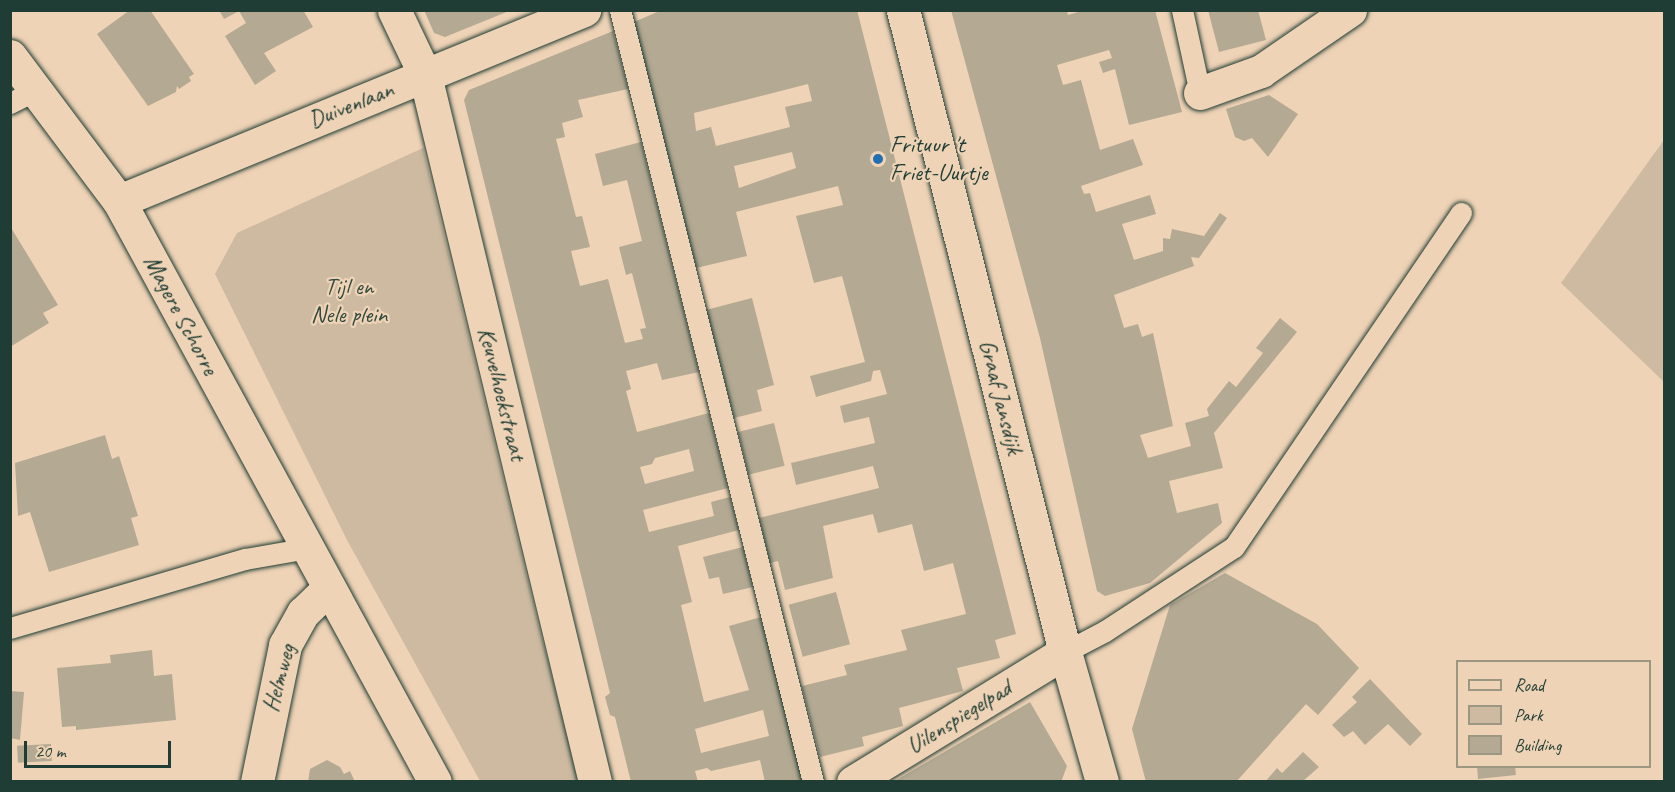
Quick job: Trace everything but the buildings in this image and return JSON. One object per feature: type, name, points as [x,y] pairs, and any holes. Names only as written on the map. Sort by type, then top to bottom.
[{"type":"street","name":"Keuvelhoekstraat","points":[[394,10],[425,75],[595,782]]},
{"type":"street","name":"Duivenlaan","points":[[119,201],[584,10]]},
{"type":"street","name":"Graaf Jansdijk","points":[[903,10],[1065,651],[1102,782]]},
{"type":"street","points":[[1200,93],[1261,71],[1350,10]]},
{"type":"street","name":"Magere Schorre","points":[[10,56],[23,96],[119,201],[435,782]]},
{"type":"street","name":"Helmweg","points":[[256,782],[285,645],[303,613],[329,588]]},
{"type":"street","name":"Uilenspiegelpad","points":[[853,782],[1065,651]]},
{"type":"lane","points":[[620,10],[813,782]]},
{"type":"lane","points":[[1182,10],[1200,93]]},
{"type":"lane","points":[[1065,651],[1106,631],[1234,547],[1461,213]]},
{"type":"lane","points":[[10,628],[246,559],[308,548]]},
{"type":"green space","points":[[1664,140],[1664,382],[1561,283]]},
{"type":"green space","name":"Tijl en Nele plein","points":[[423,148],[539,627],[579,781],[480,781],[347,540],[215,274],[237,233]]},
{"type":"place","name":"Frituur 't Friet-Uurtje","points":[[878,159]]}]
